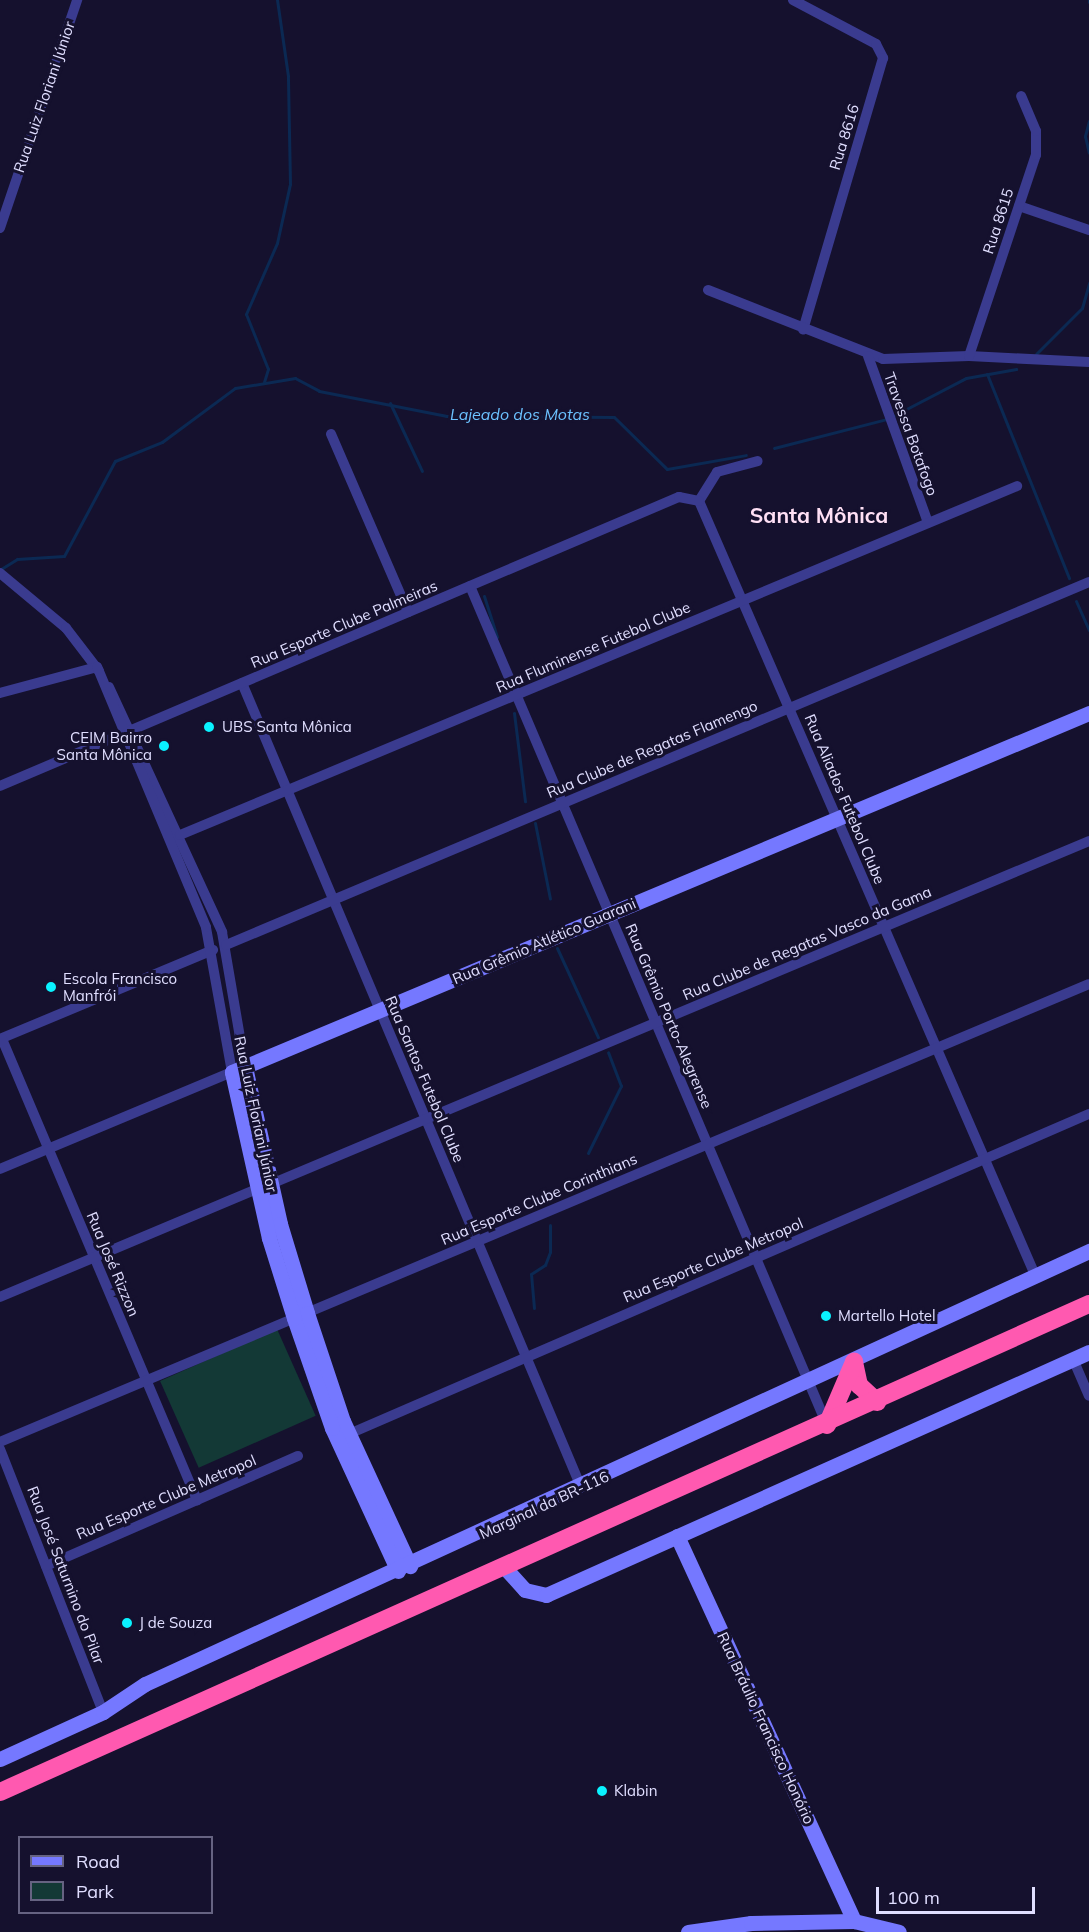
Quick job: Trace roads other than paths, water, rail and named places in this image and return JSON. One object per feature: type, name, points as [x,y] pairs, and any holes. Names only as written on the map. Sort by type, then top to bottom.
[{"type":"highway","points":[[0,1792],[506,1569],[1089,1304]]},
{"type":"highway","points":[[854,1362],[859,1385],[877,1402]]},
{"type":"highway","points":[[827,1425],[854,1362]]},
{"type":"street","name":"Rua Luiz Floriani Júnior","points":[[0,228],[77,0]]},
{"type":"street","name":"Rua 8616","points":[[794,0],[876,44],[883,57],[802,329]]},
{"type":"street","name":"Rua 8615","points":[[969,356],[1019,206],[1037,141],[1021,96]]},
{"type":"street","points":[[1019,206],[1089,230]]},
{"type":"street","points":[[708,290],[868,356],[969,356],[1089,362]]},
{"type":"street","name":"Travessa Botafogo","points":[[868,356],[882,406],[928,523]]},
{"type":"street","points":[[331,434],[408,612]]},
{"type":"street","points":[[699,501],[717,472],[758,461]]},
{"type":"street","name":"Rua Fluminense Futebol Clube","points":[[180,835],[1017,486]]},
{"type":"street","name":"Rua Esporte Clube Palmeiras","points":[[0,786],[679,497],[699,501]]},
{"type":"street","name":"Rua Aliados Futebol Clube","points":[[699,501],[1035,1275]]},
{"type":"street","name":"Rua Luiz Floriani Júnior","points":[[1,574],[66,628],[97,667],[133,729],[226,945],[238,1070]]},
{"type":"street","name":"Rua Clube de Regatas Flamengo","points":[[226,945],[1089,582]]},
{"type":"street","name":"Rua Grêmio Porto-Alegrense","points":[[470,586],[827,1425]]},
{"type":"street","name":"Rua Luiz Floriani Júnior","points":[[97,667],[121,735],[213,950],[264,1186],[332,1428],[404,1569]]},
{"type":"street","points":[[0,693],[97,667]]},
{"type":"street","name":"Rua Santos Futebol Clube","points":[[242,683],[581,1487]]},
{"type":"street","name":"Rua Grêmio Atlético Guarani","points":[[0,1169],[1089,713]]},
{"type":"street","name":"Rua Clube de Regatas Vasco da Gama","points":[[0,1297],[1089,841]]},
{"type":"street","points":[[1,1039],[213,950]]},
{"type":"street","name":"Rua Esporte Clube Corinthians","points":[[0,1442],[1089,984]]},
{"type":"street","name":"Rua José Rizzon","points":[[1,1039],[197,1500]]},
{"type":"street","name":"Rua Esporte Clube Metropol","points":[[349,1434],[1089,1114]]},
{"type":"street","name":"Marginal da BR-116","points":[[0,1759],[103,1712],[145,1684],[404,1569],[1089,1251]]},
{"type":"street","name":"Rua Luiz Floriani Júnior","points":[[301,1316],[404,1569]]},
{"type":"street","points":[[506,1569],[525,1590],[546,1595],[1089,1352]]},
{"type":"street","points":[[1073,1359],[1089,1396]]},
{"type":"street","name":"Rua José Saturnino do Pilar","points":[[0,1449],[103,1712]]},
{"type":"street","name":"Rua Esporte Clube Metropol","points":[[46,1566],[298,1456]]},
{"type":"street","name":"Rua Bráulio Francisco Honório","points":[[677,1536],[854,1921]]},
{"type":"street","points":[[688,1932],[854,1921],[899,1932]]},
{"type":"waterway","points":[[264,382],[268,369],[246,314],[277,243],[290,184],[288,76],[277,0]]},
{"type":"waterway","name":"Lajeado dos Motas","points":[[1089,121],[1085,136],[1089,153]]},
{"type":"waterway","name":"Lajeado dos Motas","points":[[1036,354],[1082,308],[1089,283]]},
{"type":"waterway","name":"Lajeado dos Motas","points":[[893,416],[966,378],[1016,369]]},
{"type":"waterway","points":[[987,374],[1069,578]]},
{"type":"waterway","name":"Lajeado dos Motas","points":[[1,569],[17,559],[64,556],[115,461],[162,442],[235,388],[295,378],[319,391],[446,416],[614,417],[667,469],[746,455]]},
{"type":"waterway","points":[[390,403],[422,471]]},
{"type":"waterway","name":"Lajeado dos Motas","points":[[774,448],[887,419]]},
{"type":"waterway","points":[[484,596],[497,637]]},
{"type":"waterway","points":[[1076,601],[1089,630]]},
{"type":"waterway","points":[[514,713],[525,801]]},
{"type":"waterway","points":[[535,823],[550,899]]},
{"type":"waterway","points":[[557,948],[598,1037]]},
{"type":"waterway","points":[[588,1153],[621,1086],[608,1052]]},
{"type":"waterway","points":[[534,1308],[531,1274],[545,1265],[550,1252],[550,1225]]},
{"type":"place","name":"UBS Santa Mônica","points":[[209,727]]},
{"type":"place","name":"CEIM Bairro Santa Mônica","points":[[164,746]]},
{"type":"place","name":"Escola Francisco Manfrói","points":[[51,987]]},
{"type":"place","name":"Martello Hotel","points":[[826,1316]]},
{"type":"place","name":"J de Souza","points":[[127,1623]]},
{"type":"place","name":"Klabin","points":[[602,1791]]},
{"type":"district","name":"Santa Mônica","points":[[819,515]]}]
